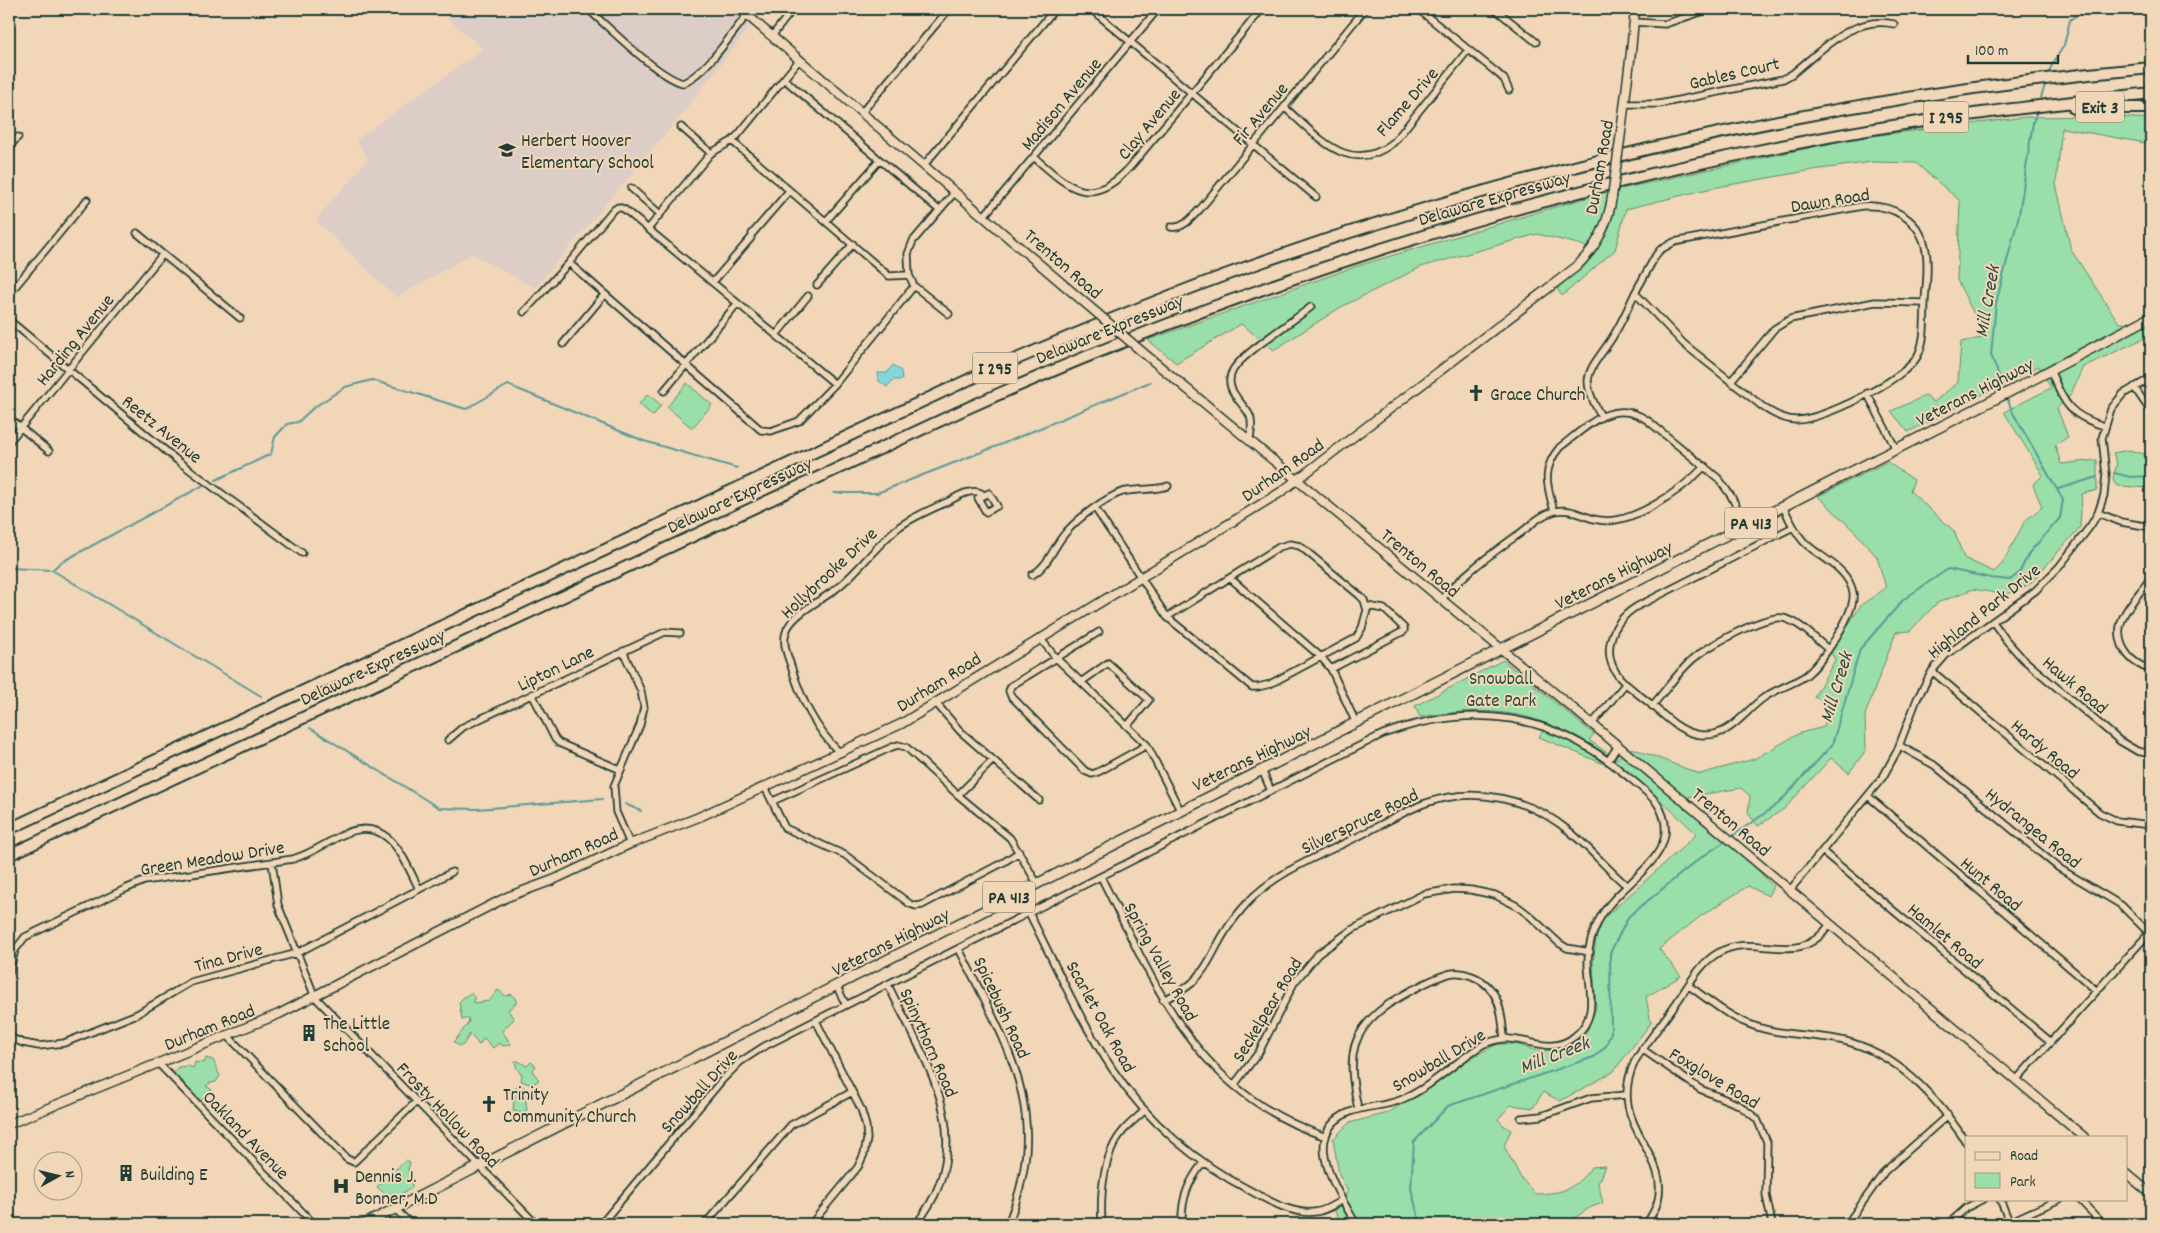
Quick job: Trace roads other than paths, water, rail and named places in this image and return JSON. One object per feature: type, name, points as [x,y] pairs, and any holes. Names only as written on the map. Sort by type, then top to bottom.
[{"type":"highway","points":[[2110,72],[2151,63]]},
{"type":"highway","name":"Delaware Expressway","points":[[9,830],[970,380],[1081,331],[1206,282],[1373,225],[1570,168],[1664,145],[1827,112],[2040,80],[2151,68]]},
{"type":"highway","points":[[2049,107],[2151,93]]},
{"type":"highway","name":"Exit 3","points":[[2006,110],[2049,107],[2151,108]]},
{"type":"highway","name":"Delaware Expressway","points":[[9,855],[972,406],[1077,359],[1200,311],[1336,262],[1418,236],[1566,194],[1670,169],[1814,139],[1942,118],[2006,110]]},
{"type":"main road","name":"Trenton Road","points":[[740,9],[1140,350],[1250,439],[1592,724],[2083,1136]]},
{"type":"main road","name":"Durham Road","points":[[9,1124],[228,1036],[316,997],[507,897],[553,880],[630,844],[699,817],[901,724],[1141,576],[1267,501],[1586,258],[1599,239],[1612,197],[1625,104],[1635,9]]},
{"type":"main road","name":"Veterans Highway","points":[[365,1224],[2011,391],[2151,317]]},
{"type":"main road","points":[[2128,1175],[2151,1194]]},
{"type":"street","points":[[591,9],[590,11],[656,68],[673,80],[683,83],[693,78],[703,69],[747,15]]},
{"type":"street","points":[[772,36],[793,9]]},
{"type":"street","points":[[862,112],[949,9]]},
{"type":"street","points":[[924,165],[1055,9]]},
{"type":"street","points":[[1091,9],[1316,197]]},
{"type":"street","name":"Madison Avenue","points":[[984,216],[1158,9]]},
{"type":"street","name":"Clay Avenue","points":[[1034,157],[1056,177],[1076,189],[1088,191],[1103,189],[1114,183],[1192,94],[1262,9]]},
{"type":"street","name":"Fir Avenue","points":[[1171,227],[1177,228],[1184,225],[1201,208],[1365,9]]},
{"type":"street","points":[[1418,9],[1504,80],[1509,90]]},
{"type":"street","points":[[1495,9],[1536,42]]},
{"type":"street","points":[[1634,22],[1665,24],[1710,9]]},
{"type":"street","name":"Gables Court","points":[[1625,104],[1659,104],[1783,79],[1841,35],[1873,22],[1894,24]]},
{"type":"street","name":"Flame Drive","points":[[1284,107],[1337,151],[1352,156],[1370,155],[1380,152],[1394,142],[1468,50]]},
{"type":"street","points":[[648,228],[711,153],[732,142],[800,59]]},
{"type":"street","points":[[784,79],[939,210]]},
{"type":"street","points":[[681,126],[711,153]]},
{"type":"street","points":[[9,147],[18,137]]},
{"type":"street","points":[[732,142],[889,276],[909,275]]},
{"type":"street","points":[[826,221],[879,161]]},
{"type":"street","points":[[631,188],[660,214]]},
{"type":"street","points":[[713,282],[788,190]]},
{"type":"street","points":[[948,314],[914,286],[909,275],[909,248],[955,192]]},
{"type":"street","points":[[9,294],[87,200]]},
{"type":"street","name":"Dawn Road","points":[[1602,416],[1592,397],[1589,386],[1590,370],[1612,338],[1635,293],[1656,256],[1674,242],[1875,206],[1891,209],[1904,216],[1915,226],[1921,236],[1927,257],[1923,337],[1917,357],[1902,373],[1820,417],[1794,420],[1775,415],[1684,344],[1635,293]]},
{"type":"street","points":[[524,312],[569,263],[612,211],[618,207],[624,208],[835,384]]},
{"type":"street","points":[[137,234],[240,318]]},
{"type":"street","points":[[817,286],[853,244]]},
{"type":"street","name":"Harding Avenue","points":[[9,442],[162,255]]},
{"type":"street","points":[[569,263],[761,430],[771,431],[799,421],[835,384],[914,286]]},
{"type":"street","points":[[563,344],[604,295]]},
{"type":"street","points":[[776,335],[808,296]]},
{"type":"street","points":[[1731,381],[1769,334],[1790,320],[1875,302],[1925,303]]},
{"type":"street","points":[[664,391],[737,304]]},
{"type":"street","points":[[1250,439],[1252,428],[1251,416],[1230,386],[1232,372],[1243,359],[1311,307]]},
{"type":"street","name":"Reetz Avenue","points":[[9,320],[178,461],[302,553]]},
{"type":"street","points":[[2050,370],[2064,401],[2073,412],[2082,418],[2104,426]]},
{"type":"street","name":"Highland Park Drive","points":[[1790,890],[1868,796],[1889,767],[1900,746],[1917,699],[1932,671],[1946,655],[2028,598],[2048,579],[2091,525],[2098,513],[2106,482],[2102,438],[2104,426],[2115,402],[2134,387],[2151,378]]},
{"type":"street","points":[[2134,387],[2151,412]]},
{"type":"street","points":[[1867,393],[1896,449]]},
{"type":"street","points":[[1554,511],[1547,482],[1549,462],[1560,448],[1602,416],[1622,411],[1638,414],[1705,466],[1724,485],[1746,525]]},
{"type":"street","points":[[9,418],[49,451]]},
{"type":"street","points":[[1441,600],[1474,566],[1544,514],[1554,511],[1573,511],[1600,521],[1622,519],[1670,496],[1684,487],[1705,466]]},
{"type":"street","points":[[1032,575],[1046,563],[1068,529],[1095,508],[1122,492],[1152,490],[1168,486]]},
{"type":"street","name":"Hollybrooke Drive","points":[[840,753],[823,735],[811,717],[798,690],[785,647],[785,634],[790,623],[836,590],[856,572],[891,534],[908,522],[968,492],[979,491],[983,496]]},
{"type":"street","points":[[1783,506],[1793,527],[1805,542],[1845,574],[1853,592],[1850,612],[1817,665],[1804,676],[1762,699],[1736,724],[1719,733],[1702,735],[1686,731],[1652,706],[1615,671],[1610,653],[1611,637],[1622,617],[1636,607],[1793,527]]},
{"type":"street","points":[[1095,508],[1167,617],[1252,687],[1258,688],[1270,684],[1356,638],[1364,622],[1367,606],[1360,595],[1296,544],[1290,544],[1279,547],[1167,617]]},
{"type":"street","points":[[2098,513],[2121,522],[2151,527]]},
{"type":"street","points":[[2151,577],[2125,612],[2119,632],[2121,642],[2130,658],[2151,670]]},
{"type":"street","points":[[1230,578],[1322,657],[1331,669],[1356,723]]},
{"type":"street","points":[[1331,669],[1404,631],[1404,628],[1384,609],[1367,606]]},
{"type":"street","points":[[1652,706],[1694,658],[1713,646],[1765,620],[1779,618],[1789,620],[1828,649]]},
{"type":"street","name":"Hawk Road","points":[[1993,622],[2023,659],[2120,740],[2137,751],[2151,754]]},
{"type":"street","name":"Lipton Lane","points":[[448,740],[463,727],[623,651],[665,632],[680,633]]},
{"type":"street","points":[[1099,632],[1011,686],[1009,691],[1011,696],[1085,771],[1092,774],[1147,745]]},
{"type":"street","points":[[1040,638],[1056,658],[1147,745],[1180,810]]},
{"type":"street","points":[[623,651],[641,691],[644,707],[640,725],[614,786],[613,795],[616,812],[630,844]]},
{"type":"street","points":[[1081,682],[1108,663],[1149,700],[1127,726]]},
{"type":"street","name":"Hardy Road","points":[[1932,671],[2100,813],[2117,821],[2151,826]]},
{"type":"street","points":[[1592,724],[1626,683]]},
{"type":"street","points":[[532,694],[559,744],[621,770]]},
{"type":"street","points":[[935,702],[960,731],[1039,800]]},
{"type":"street","name":"Snowball Drive","points":[[601,1224],[723,1079],[740,1062],[763,1047],[1383,734],[1412,724],[1454,716],[1491,716],[1525,721],[1564,735],[1608,761],[1651,796],[1662,810],[1664,818],[1665,836],[1662,848],[1653,861],[1607,906],[1594,929],[1590,952],[1589,976],[1592,1008],[1586,1025],[1581,1031],[1566,1043],[1553,1047],[1504,1039],[1496,1040],[1475,1050],[1407,1098],[1391,1104],[1358,1109],[1340,1118],[1332,1126],[1326,1137]]},
{"type":"street","points":[[773,801],[898,745],[906,748],[958,795],[1010,838],[1037,883]]},
{"type":"street","points":[[1608,761],[1618,746]]},
{"type":"street","name":"Hydrangea Road","points":[[1900,746],[1934,765],[2059,868],[2120,906],[2150,932]]},
{"type":"street","points":[[958,795],[992,760]]},
{"type":"street","points":[[1262,770],[1271,791]]},
{"type":"street","points":[[765,787],[785,828],[845,854],[910,904],[916,906],[1004,862],[1019,852]]},
{"type":"street","name":"Silverspruce Road","points":[[1164,1000],[1185,989],[1200,975],[1228,926],[1248,902],[1270,884],[1294,869],[1415,808],[1440,799],[1487,796],[1532,807],[1569,831],[1626,886]]},
{"type":"street","name":"Hunt Road","points":[[1868,796],[2097,991]]},
{"type":"street","name":"Green Meadow Drive","points":[[9,973],[15,950],[31,933],[138,883],[299,857],[352,831],[373,830],[393,842],[419,889]]},
{"type":"street","name":"Hamlet Road","points":[[1822,850],[2051,1042]]},
{"type":"street","name":"Frosty Hollow Road","points":[[272,862],[278,905],[316,997],[536,1224]]},
{"type":"street","name":"Tina Drive","points":[[9,1037],[30,1045],[59,1045],[138,1014],[191,982],[297,953],[452,872]]},
{"type":"street","name":"Spring Valley Road","points":[[1101,877],[1164,1000],[1190,1041],[1219,1073],[1234,1085],[1274,1113],[1326,1137]]},
{"type":"street","name":"Seckelpear Road","points":[[1234,1085],[1259,1052],[1294,983],[1318,954],[1353,929],[1424,894],[1454,889],[1472,890],[1495,895],[1517,906],[1567,948],[1590,952]]},
{"type":"street","name":"Scarlet Oak Road","points":[[1029,913],[1093,1039],[1112,1070],[1144,1111],[1183,1147],[1203,1163],[1258,1195],[1300,1212],[1322,1210],[1342,1200]]},
{"type":"street","points":[[1646,1224],[1658,1201],[1658,1178],[1634,1125],[1626,1095],[1628,1074],[1642,1049],[1710,959],[1729,948],[1746,945],[1783,949],[1799,948],[1815,939],[1830,924]]},
{"type":"street","points":[[2016,1080],[2150,932]]},
{"type":"street","name":"Spicebush Road","points":[[958,949],[1010,1052],[1023,1100],[1026,1130],[1025,1164],[1019,1196],[1008,1224]]},
{"type":"street","points":[[1358,1109],[1352,1064],[1360,1033],[1382,1008],[1428,982],[1454,972],[1467,974],[1480,980],[1493,991],[1501,1006],[1504,1039]]},
{"type":"street","name":"Spinythorn Road","points":[[888,985],[931,1071],[945,1112],[947,1140],[942,1172],[934,1196],[916,1224]]},
{"type":"street","points":[[1688,986],[1728,1014],[1752,1026],[1848,1041],[1867,1048],[1892,1063],[1923,1089],[1948,1114],[1965,1140]]},
{"type":"street","points":[[836,987],[846,1006]]},
{"type":"street","points":[[811,1224],[851,1177],[864,1154],[866,1126],[852,1092],[816,1021]]},
{"type":"street","points":[[228,1036],[347,1159],[354,1162],[416,1102]]},
{"type":"street","name":"Foxglove Road","points":[[1642,1049],[1700,1089],[1739,1106],[1757,1119],[1767,1142],[1766,1196],[1772,1224]]},
{"type":"street","name":"Oakland Avenue","points":[[159,1064],[314,1224]]},
{"type":"street","points":[[705,1224],[791,1125],[852,1092]]},
{"type":"street","points":[[1521,1118],[1541,1116],[1590,1098],[1626,1095]]},
{"type":"street","points":[[1102,1224],[1104,1182],[1109,1157],[1124,1130],[1144,1111]]},
{"type":"street","points":[[1847,1224],[1885,1171],[1948,1114]]},
{"type":"street","points":[[1326,1137],[1323,1156],[1325,1165],[1356,1224]]},
{"type":"street","points":[[1182,1224],[1185,1194],[1189,1183],[1203,1163]]},
{"type":"street","points":[[1948,1224],[1966,1208],[1981,1200]]},
{"type":"street","points":[[2000,1200],[2010,1223],[2058,1200]]},
{"type":"street","points":[[2080,1200],[2103,1224]]},
{"type":"street","points":[[395,1209],[411,1224]]},
{"type":"water","points":[[893,365],[901,371],[902,380],[893,380],[887,387],[879,381],[878,373],[887,373]]},
{"type":"waterway","name":"Mill Creek","points":[[2048,75],[2064,45],[2070,20],[2084,9]]},
{"type":"waterway","name":"Mill Creek","points":[[2040,101],[2046,82]]},
{"type":"waterway","name":"Mill Creek","points":[[2005,391],[1991,355],[1996,303],[2019,215],[2033,122],[2037,111]]},
{"type":"waterway","points":[[216,480],[271,454],[275,437],[287,424],[298,422],[313,408],[345,387],[372,380],[466,409],[508,385],[644,441],[737,468]]},
{"type":"waterway","points":[[834,493],[877,493],[1002,444],[1150,382]]},
{"type":"waterway","name":"Mill Creek","points":[[1731,837],[1778,804],[1832,745],[1860,649],[1904,599],[1948,569],[2010,580],[2019,573],[2029,553],[2060,518],[2063,500],[2013,413],[2006,396]]},
{"type":"waterway","points":[[2114,473],[2130,477],[2151,476]]},
{"type":"waterway","points":[[2058,489],[2097,477]]},
{"type":"waterway","points":[[9,568],[52,570],[60,563],[202,486]]},
{"type":"waterway","points":[[52,570],[261,696]]},
{"type":"waterway","points":[[310,728],[439,808],[477,809],[602,799]]},
{"type":"waterway","points":[[625,804],[641,811]]},
{"type":"waterway","name":"Mill Creek","points":[[1420,1224],[1411,1188],[1414,1142],[1448,1106],[1594,1057],[1606,1046],[1611,1032],[1610,953],[1629,916],[1699,859],[1727,840]]},
{"type":"place","name":"Herbert Hoover Elementary School","points":[[507,150]]},
{"type":"place","name":"Grace Church","points":[[1476,393]]},
{"type":"place","name":"The Little School","points":[[309,1033]]},
{"type":"place","name":"Trinity Community Church","points":[[489,1104]]},
{"type":"place","name":"Building E","points":[[126,1173]]},
{"type":"place","name":"Dennis J. Bonner, M.D","points":[[341,1186]]},
{"type":"park label","name":"Snowball Gate Park","points":[[1501,688]]}]
